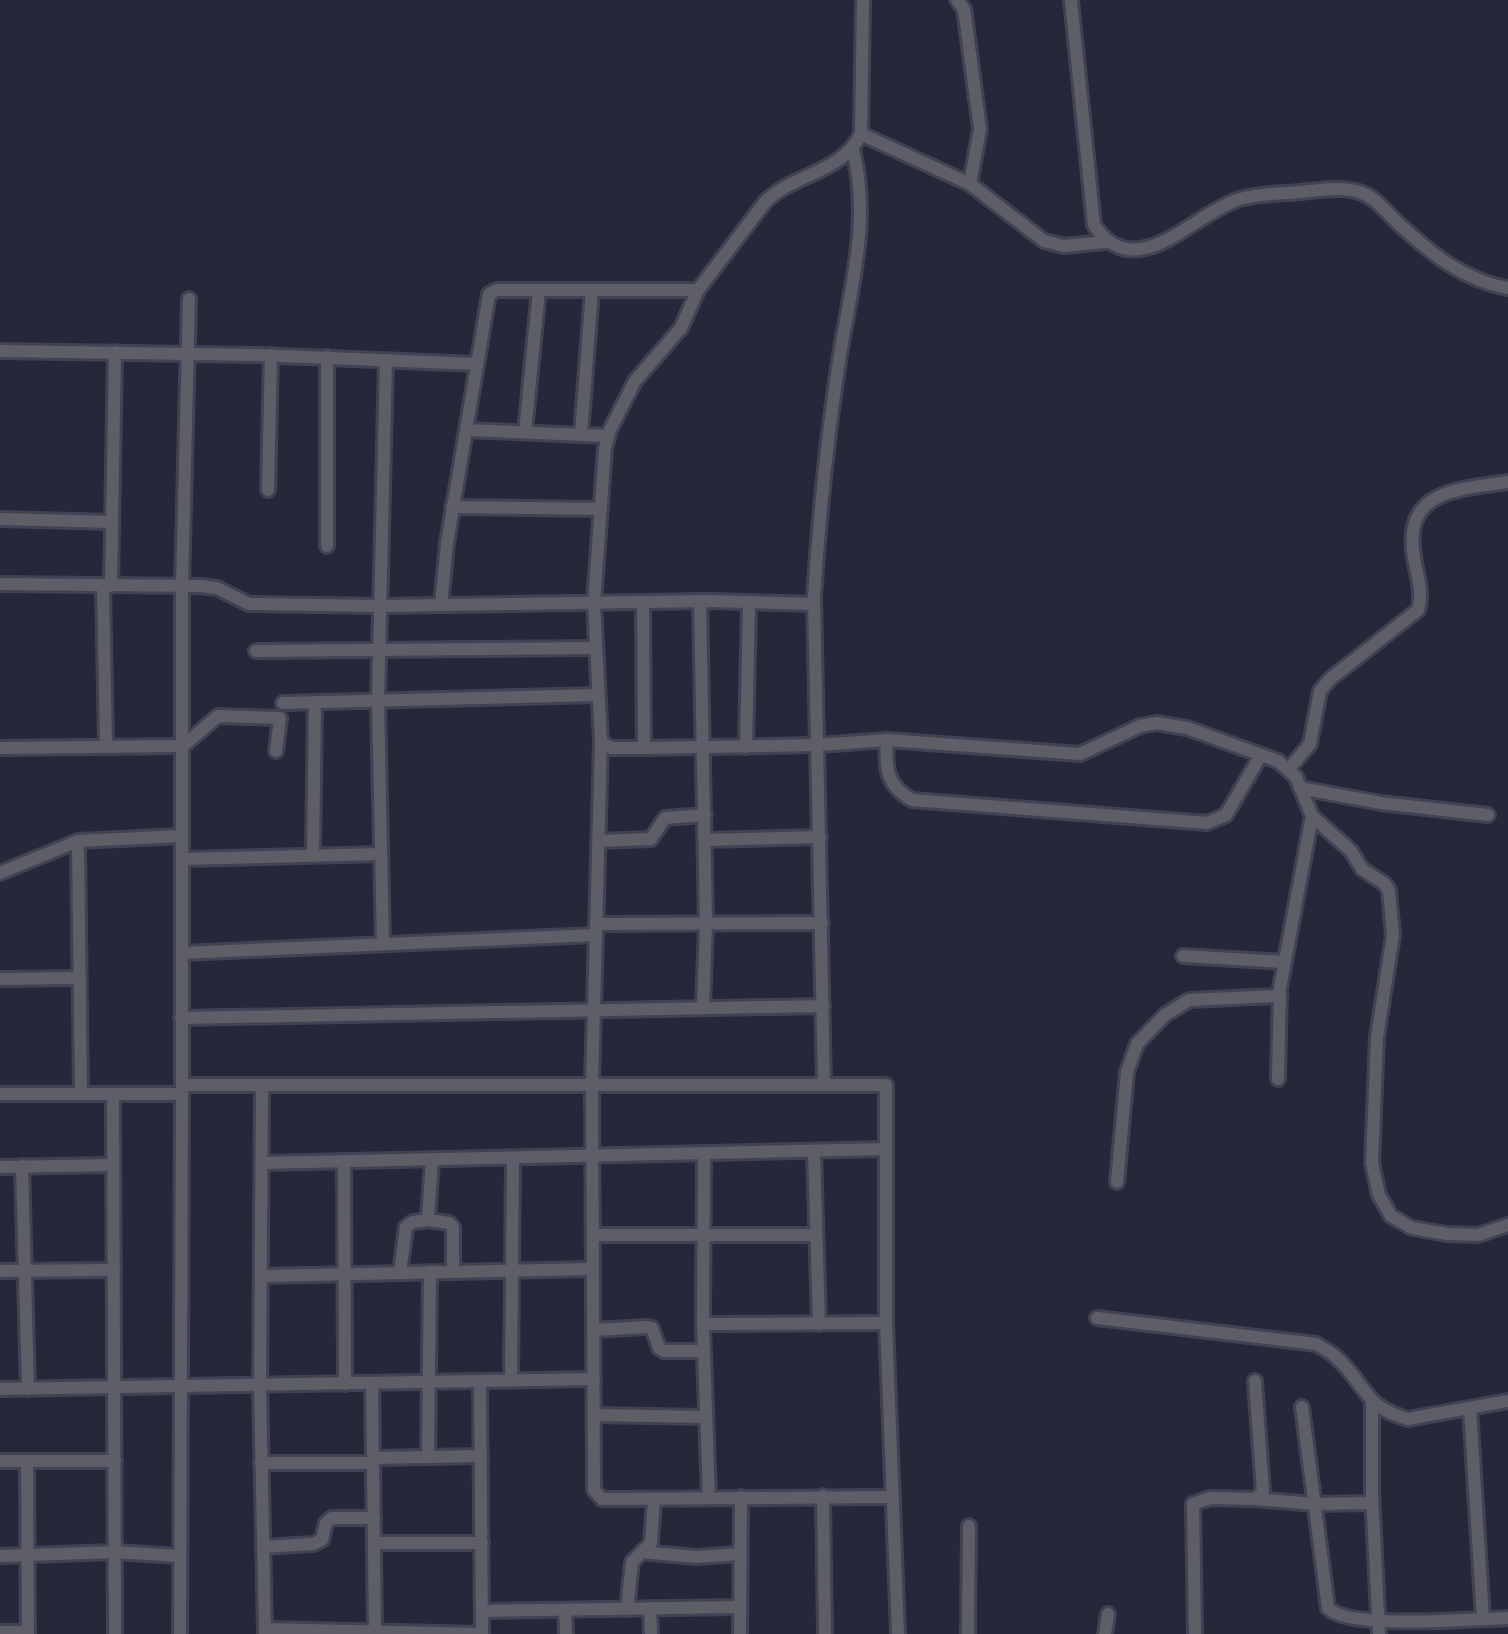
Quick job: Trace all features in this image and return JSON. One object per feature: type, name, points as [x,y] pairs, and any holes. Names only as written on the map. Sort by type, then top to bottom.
[{"type":"street","points":[[863,0],[861,134],[853,150],[777,190],[698,290],[681,328],[635,381],[608,436],[594,603],[600,742],[592,1085],[594,1490],[597,1496],[654,1499],[892,1496]]},
{"type":"street","points":[[957,0],[964,9],[980,129],[970,184]]},
{"type":"street","points":[[1071,0],[1094,225],[1114,248],[1138,250],[1161,243],[1242,198],[1335,189],[1362,193],[1428,252],[1475,280],[1508,288]]},
{"type":"street","points":[[861,134],[970,184],[1044,241],[1064,246],[1105,242]]},
{"type":"street","points":[[824,1086],[814,604],[818,530],[838,364],[861,231],[861,191],[853,150]]},
{"type":"street","points":[[441,606],[452,507],[489,294],[496,290],[698,290]]},
{"type":"street","points":[[526,432],[539,290]]},
{"type":"street","points":[[581,434],[592,290]]},
{"type":"street","points":[[180,1634],[182,588],[189,299]]},
{"type":"street","points":[[0,351],[271,355],[476,364]]},
{"type":"street","points":[[106,746],[115,352]]},
{"type":"street","points":[[268,490],[271,355]]},
{"type":"street","points":[[327,358],[327,546]]},
{"type":"street","points":[[382,944],[378,700],[386,360]]},
{"type":"street","points":[[466,430],[608,436]]},
{"type":"street","points":[[1289,769],[1313,736],[1320,691],[1418,610],[1421,594],[1410,537],[1415,518],[1438,496],[1508,482]]},
{"type":"street","points":[[452,507],[601,509]]},
{"type":"street","points":[[0,519],[112,522]]},
{"type":"street","points":[[0,584],[217,588],[249,604],[814,604]]},
{"type":"street","points":[[700,601],[706,840],[703,1007]]},
{"type":"street","points":[[643,602],[644,748]]},
{"type":"street","points":[[746,747],[749,602]]},
{"type":"street","points":[[256,651],[595,648]]},
{"type":"street","points":[[283,703],[597,695]]},
{"type":"street","points":[[313,855],[314,702]]},
{"type":"street","points":[[0,748],[182,745],[218,716],[280,718],[276,751]]},
{"type":"street","points":[[600,742],[611,748],[704,748],[888,740],[1080,754],[1140,726],[1157,723],[1187,728],[1289,769],[1312,816],[1352,852],[1362,869],[1390,891],[1393,935],[1376,1037],[1372,1164],[1379,1195],[1392,1216],[1412,1228],[1478,1234],[1508,1225]]},
{"type":"street","points":[[888,740],[889,779],[898,792],[912,800],[1206,824],[1226,815],[1261,755]]},
{"type":"street","points":[[1300,788],[1380,804],[1488,815]]},
{"type":"street","points":[[598,841],[651,839],[665,818],[705,815]]},
{"type":"street","points":[[1278,1079],[1280,996],[1312,816]]},
{"type":"street","points":[[0,873],[78,841],[182,836]]},
{"type":"street","points":[[706,840],[820,837]]},
{"type":"street","points":[[78,841],[80,1094]]},
{"type":"street","points":[[182,859],[381,854]]},
{"type":"street","points":[[182,953],[706,924],[822,923]]},
{"type":"street","points":[[1183,956],[1285,962]]},
{"type":"street","points":[[0,978],[80,978]]},
{"type":"street","points":[[1117,1182],[1127,1072],[1136,1044],[1165,1015],[1189,1000],[1280,996]]},
{"type":"street","points":[[182,1018],[823,1006]]},
{"type":"street","points":[[0,1094],[113,1094],[262,1085],[886,1086],[886,1323],[898,1634]]},
{"type":"street","points":[[262,1085],[260,1386],[265,1631],[482,1634],[480,1381]]},
{"type":"street","points":[[113,1094],[114,1634]]},
{"type":"street","points":[[262,1163],[886,1149]]},
{"type":"street","points":[[814,1151],[819,1324]]},
{"type":"street","points":[[704,1154],[703,1324],[709,1498]]},
{"type":"street","points":[[511,1380],[513,1158]]},
{"type":"street","points":[[428,1220],[432,1160]]},
{"type":"street","points":[[344,1161],[345,1384]]},
{"type":"street","points":[[0,1166],[114,1165]]},
{"type":"street","points":[[22,1166],[28,1389]]},
{"type":"street","points":[[400,1273],[406,1227],[428,1220],[453,1227],[453,1272]]},
{"type":"street","points":[[593,1235],[816,1235]]},
{"type":"street","points":[[261,1276],[593,1269]]},
{"type":"street","points":[[0,1271],[114,1270]]},
{"type":"street","points":[[428,1457],[430,1272]]},
{"type":"street","points":[[1097,1318],[1316,1344],[1336,1357],[1372,1402],[1408,1418],[1508,1401]]},
{"type":"street","points":[[703,1324],[886,1323]]},
{"type":"street","points":[[594,1330],[647,1327],[652,1328],[658,1348],[664,1351],[704,1351]]},
{"type":"street","points":[[0,1389],[594,1379]]},
{"type":"street","points":[[1255,1382],[1264,1482],[1263,1492],[1255,1499]]},
{"type":"street","points":[[372,1383],[375,1634]]},
{"type":"street","points":[[1372,1402],[1378,1627]]},
{"type":"street","points":[[1302,1407],[1328,1608],[1334,1615],[1378,1627],[1508,1618]]},
{"type":"street","points":[[1470,1408],[1483,1619]]},
{"type":"street","points":[[594,1415],[706,1417]]},
{"type":"street","points":[[262,1463],[481,1456]]},
{"type":"street","points":[[0,1461],[115,1462]]},
{"type":"street","points":[[0,1632],[28,1633],[27,1461]]},
{"type":"street","points":[[823,1496],[825,1634]]},
{"type":"street","points":[[740,1634],[741,1497]]},
{"type":"street","points":[[1194,1634],[1193,1504],[1210,1498],[1372,1503]]},
{"type":"street","points":[[627,1609],[632,1562],[650,1543],[654,1499]]},
{"type":"street","points":[[263,1547],[313,1544],[322,1540],[326,1523],[332,1518],[374,1518]]},
{"type":"street","points":[[968,1526],[968,1634]]},
{"type":"street","points":[[374,1543],[482,1543]]},
{"type":"street","points":[[0,1556],[114,1552],[180,1556]]},
{"type":"street","points":[[642,1552],[739,1554]]},
{"type":"street","points":[[482,1611],[740,1607]]},
{"type":"street","points":[[650,1608],[650,1634]]},
{"type":"street","points":[[565,1610],[566,1634]]},
{"type":"street","points":[[1105,1634],[1108,1614]]}]
